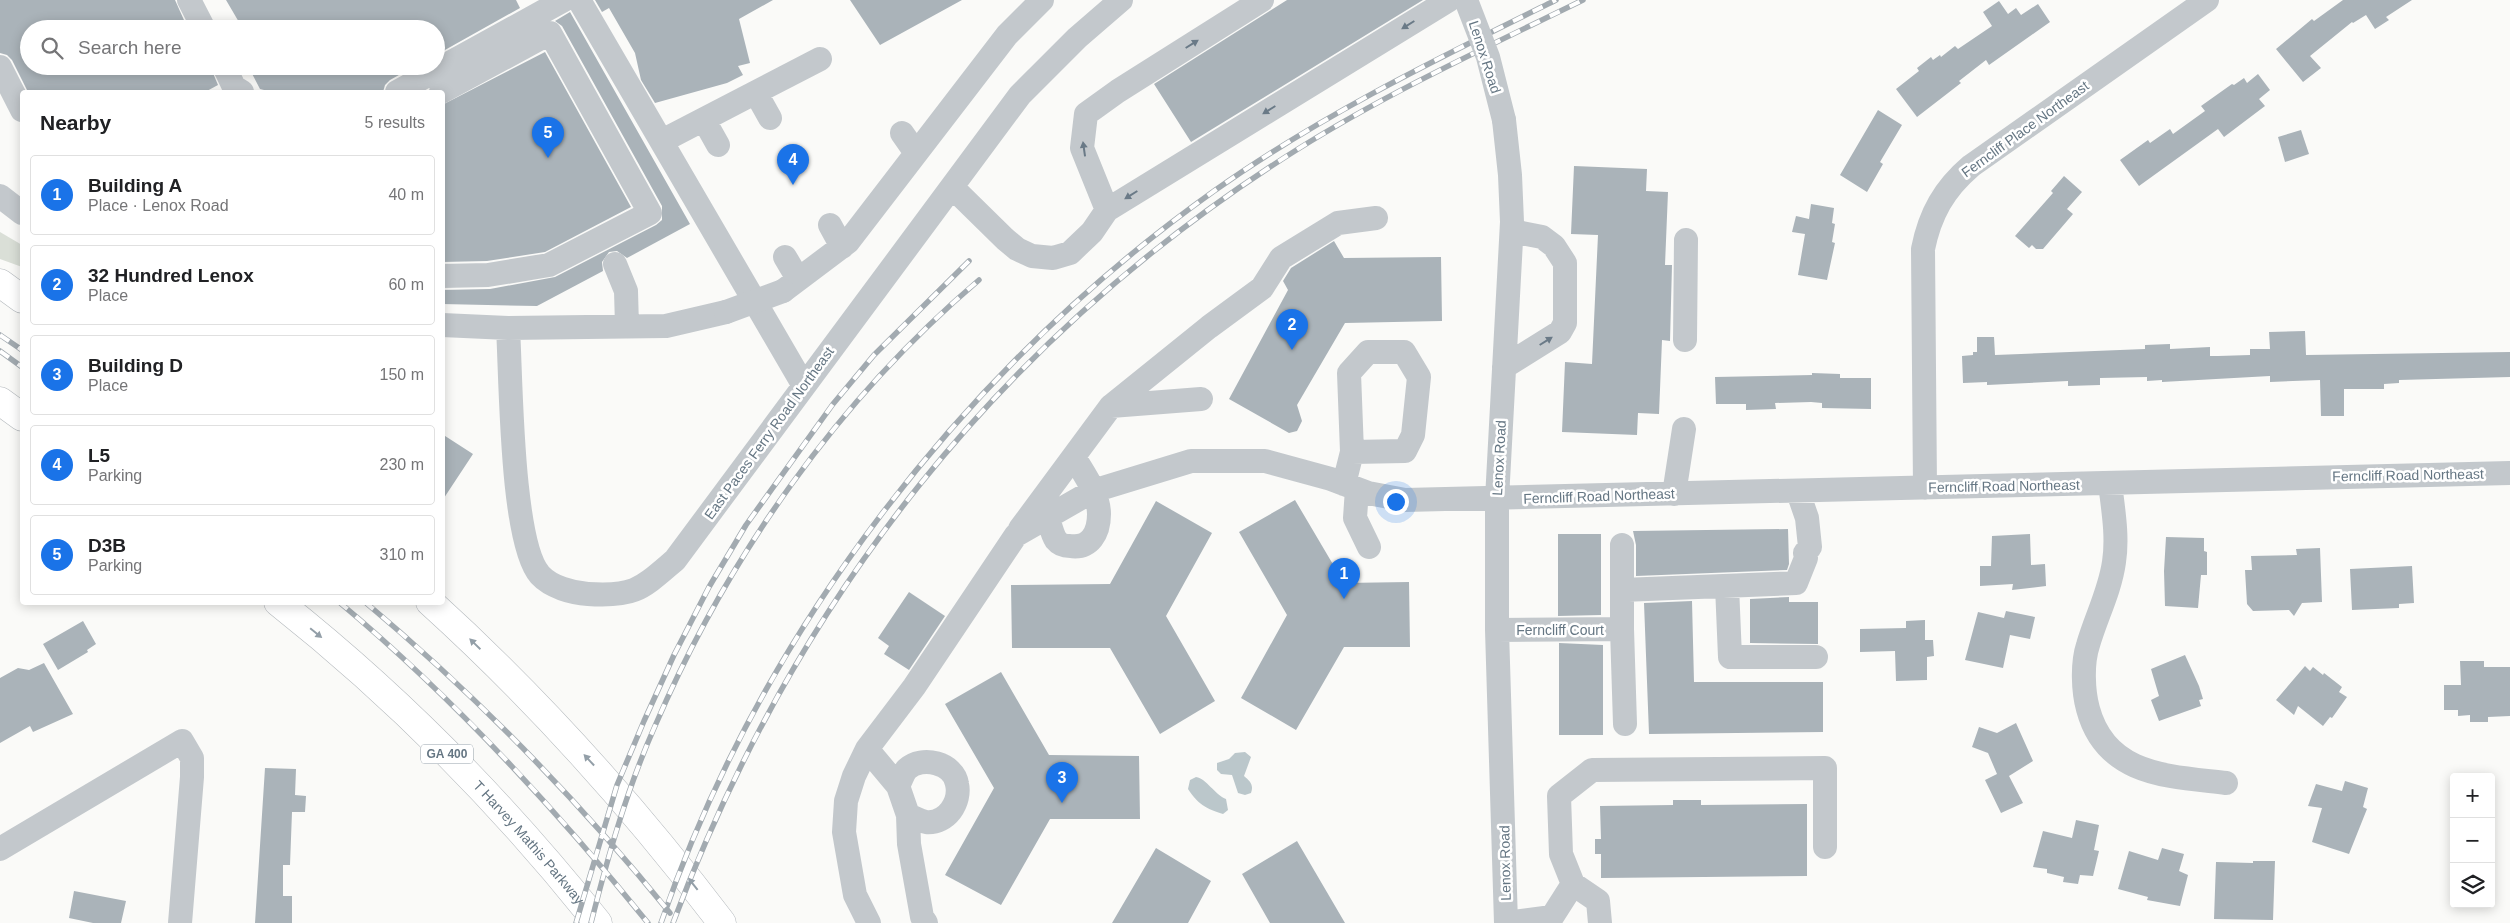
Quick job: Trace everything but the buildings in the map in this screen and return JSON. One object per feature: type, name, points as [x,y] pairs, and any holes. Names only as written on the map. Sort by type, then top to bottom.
[{"type":"highway","points":[[0,283],[20,298]]},
{"type":"highway","points":[[0,401],[20,416]]},
{"type":"highway","name":"T Harvey Mathis Parkway","points":[[282,605],[342,655],[444,750],[538,850],[598,923]]},
{"type":"highway","points":[[433,605],[513,681],[606,779],[722,923]]},
{"type":"street","points":[[189,0],[199,20]]},
{"type":"street","points":[[445,66],[564,0]]},
{"type":"street","points":[[579,0],[804,386]]},
{"type":"street","points":[[445,326],[508,328],[666,326],[726,312],[791,285],[848,242],[874,192],[916,153],[1007,35],[1042,0]]},
{"type":"street","name":"East Paces Ferry Road Northeast","points":[[508,328],[516,482],[524,540],[539,574],[550,583],[578,594],[617,596],[645,586],[676,560],[1020,95],[1077,38],[1121,0]]},
{"type":"street","points":[[1107,210],[1082,148],[1086,114],[1118,91],[1262,0]]},
{"type":"street","points":[[952,187],[1017,249],[1032,256],[1053,258],[1070,253],[1092,232],[1107,210],[1450,0]]},
{"type":"street","name":"Lenox Road","points":[[1466,0],[1488,57],[1504,120],[1510,175],[1512,232],[1497,499],[1497,630],[1506,923]]},
{"type":"street","name":"Ferncliff Place Northeast","points":[[1925,488],[1923,249],[1933,212],[1944,193],[1971,166],[2207,0]]},
{"type":"street","points":[[445,90],[550,33],[650,213],[549,265],[488,275],[445,276]]},
{"type":"street","points":[[662,141],[820,59]]},
{"type":"street","points":[[0,67],[11,107]]},
{"type":"street","points":[[228,75],[234,87],[239,90]]},
{"type":"street","points":[[401,90],[428,75]]},
{"type":"street","points":[[756,93],[770,118]]},
{"type":"street","points":[[704,120],[718,145]]},
{"type":"street","points":[[902,133],[916,153]]},
{"type":"street","points":[[0,196],[20,211]]},
{"type":"street","points":[[869,923],[855,895],[844,832],[846,801],[854,776],[867,749],[914,687],[1016,534],[1111,406],[1209,327],[1262,288],[1281,258],[1338,222],[1376,218]]},
{"type":"street","points":[[830,225],[842,247]]},
{"type":"street","points":[[1504,367],[1560,332],[1565,323],[1565,263],[1554,246],[1542,237],[1512,232]]},
{"type":"street","points":[[1685,340],[1686,240]]},
{"type":"street","points":[[785,257],[791,285]]},
{"type":"street","points":[[616,264],[626,291],[627,326]]},
{"type":"street","points":[[1352,452],[1405,451],[1413,435],[1419,377],[1404,352],[1368,352],[1349,373],[1352,452],[1351,487],[1355,518],[1369,547]]},
{"type":"street","points":[[1111,406],[1201,399]]},
{"type":"street","points":[[1674,494],[1684,429]]},
{"type":"street","points":[[1048,518],[1056,540],[1062,545],[1076,547],[1086,545],[1097,530],[1099,513],[1093,491],[1074,457]]},
{"type":"street","name":"Ferncliff Road Northeast","points":[[1016,534],[1048,518],[1093,491],[1192,461],[1265,461],[1368,493],[1405,500],[2510,473]]},
{"type":"street","points":[[2110,483],[2115,527],[2114,562],[2105,598],[2087,647],[2085,696],[2093,729],[2117,756],[2133,765],[2162,775],[2226,783]]},
{"type":"street","points":[[1622,590],[1796,583],[1806,558],[1805,553],[1799,547],[1796,511],[1790,492]]},
{"type":"street","name":"Ferncliff Court","points":[[1622,545],[1625,724]]},
{"type":"street","points":[[1727,586],[1730,657],[1816,657]]},
{"type":"street","name":"Ferncliff Court","points":[[1497,630],[1622,629]]},
{"type":"street","points":[[0,849],[182,741],[192,758],[192,777],[180,923]]},
{"type":"street","points":[[867,749],[898,786],[908,814],[908,844],[922,917],[926,923]]},
{"type":"street","points":[[898,786],[908,768],[926,761],[945,766],[957,782],[957,801],[945,817],[926,822],[908,814]]},
{"type":"street","points":[[1600,923],[1598,901],[1573,884],[1561,854],[1558,796],[1592,770],[1825,768],[1825,846]]},
{"type":"street","points":[[1506,923],[1555,920],[1573,884]]},
{"type":"shaded area","points":[[0,232],[20,244],[20,266],[0,259]]},
{"type":"shaded area","points":[[1245,752],[1251,757],[1244,776],[1250,781],[1252,788],[1251,793],[1245,795],[1238,793],[1232,775],[1221,774],[1217,770],[1217,763],[1229,759],[1235,753]]},
{"type":"shaded area","points":[[1196,777],[1200,778],[1226,799],[1228,810],[1223,814],[1217,812],[1207,808],[1195,799],[1188,789],[1190,780]]},
{"type":"railway","points":[[661,923],[703,815],[754,711],[814,610],[881,515],[956,424],[1036,340],[1123,262],[1214,191],[1255,163],[1338,112],[1556,0]]},
{"type":"railway","points":[[673,923],[723,804],[781,691],[847,584],[921,483],[1003,390],[1093,302],[1191,222],[1298,149],[1403,89],[1583,0]]},
{"type":"railway","points":[[576,923],[617,785],[674,655],[709,587],[746,525],[833,404],[874,355],[969,261]]},
{"type":"railway","points":[[591,923],[619,823],[655,726],[684,663],[717,601],[752,542],[791,484],[879,376],[979,280]]},
{"type":"railway","points":[[0,335],[20,349]]},
{"type":"railway","points":[[0,351],[20,366]]},
{"type":"railway","points":[[342,605],[423,676],[463,715],[576,837],[648,923]]},
{"type":"railway","points":[[368,605],[447,674],[525,750],[599,830],[670,913]]},
{"type":"place","name":"D3B","points":[[548,158]]},
{"type":"place","name":"L5","points":[[793,185]]},
{"type":"place","name":"32 Hundred Lenox","points":[[1292,350]]},
{"type":"place","name":"Building A","points":[[1344,599]]},
{"type":"place","name":"Building D","points":[[1062,803]]}]
